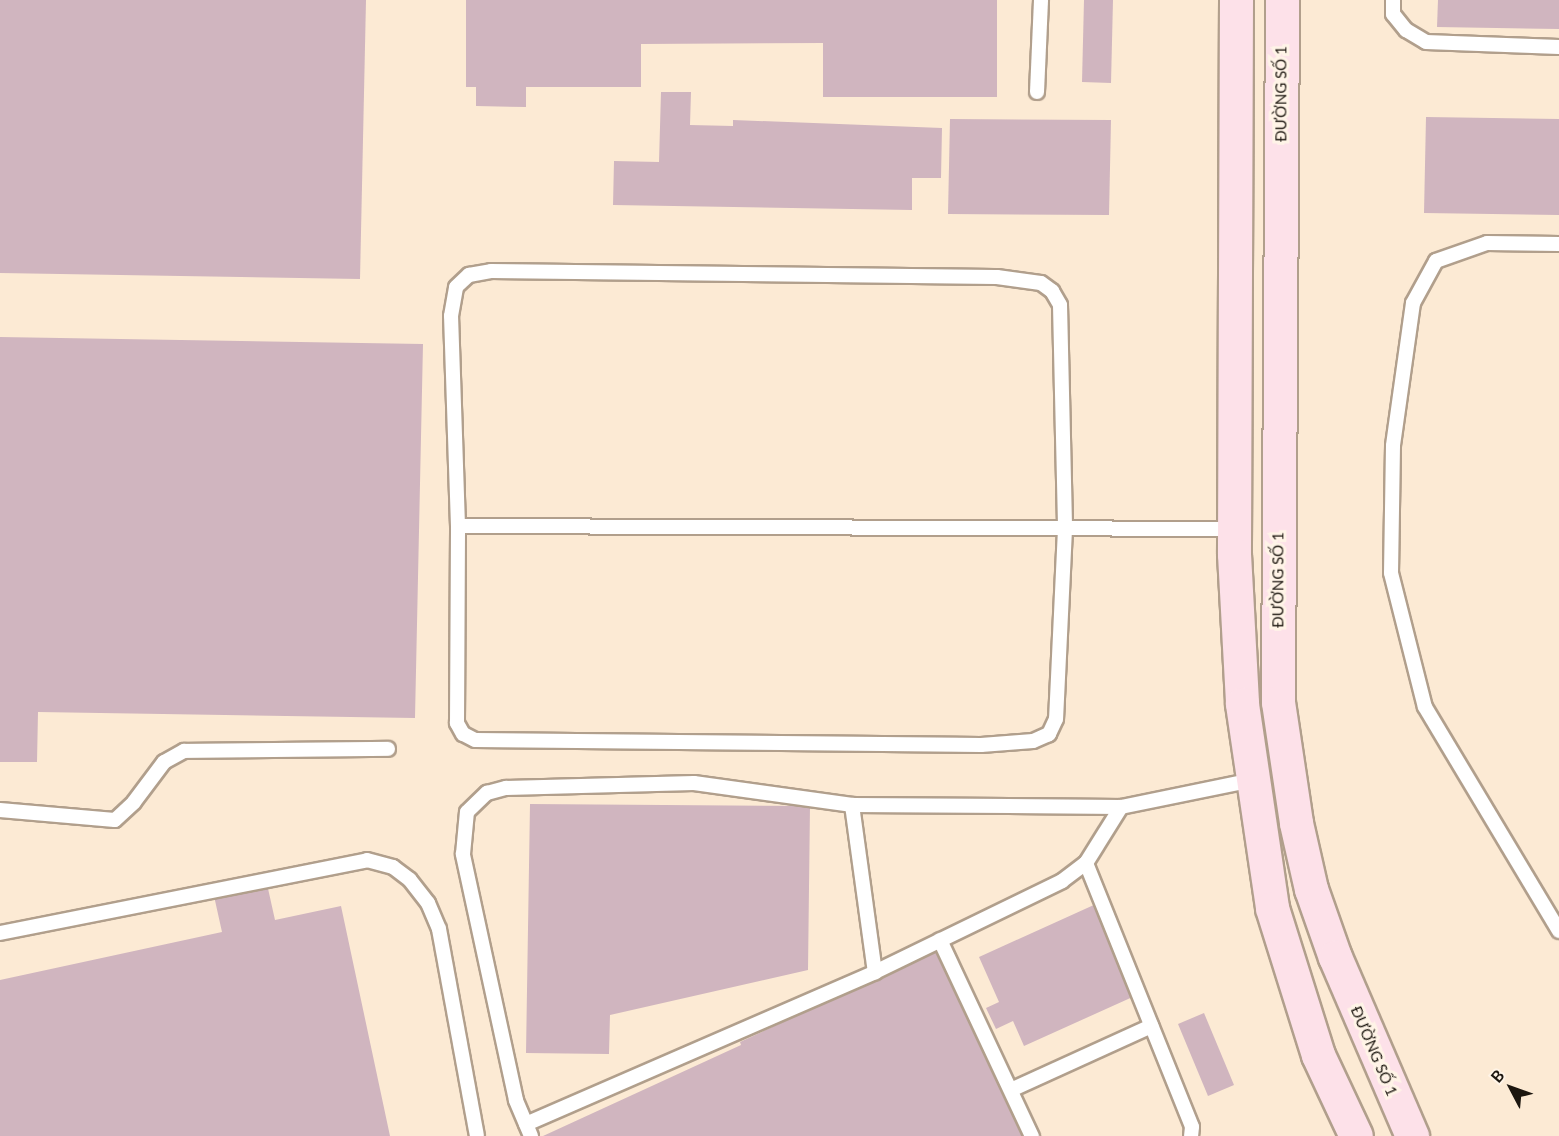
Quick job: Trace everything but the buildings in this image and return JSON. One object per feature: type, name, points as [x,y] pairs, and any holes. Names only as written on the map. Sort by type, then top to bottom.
[{"type":"street","points":[[1236,0],[1234,530],[1242,704],[1272,908],[1318,1054],[1356,1136]]},
{"type":"street","name":"ĐƯỜNG SỐ 1","points":[[1282,0],[1278,702],[1296,823],[1311,889],[1335,957],[1412,1136]]},
{"type":"lane","points":[[1037,92],[1041,0]]},
{"type":"lane","points":[[1393,0],[1393,14],[1406,30],[1426,42],[1559,47]]},
{"type":"lane","points":[[1559,244],[1487,243],[1436,261],[1413,303],[1393,446],[1391,573],[1425,707],[1559,931]]},
{"type":"lane","points":[[491,271],[997,277],[1041,283],[1052,291],[1060,305],[1065,529],[1056,719],[1049,734],[1033,741],[969,745],[475,740],[463,734],[457,723],[458,526],[451,316],[456,287],[469,275],[491,271]]},
{"type":"lane","points":[[458,526],[1234,530]]},
{"type":"lane","points":[[0,810],[115,820],[134,802],[164,762],[184,751],[388,749]]},
{"type":"lane","points":[[1121,807],[1086,863],[1062,881],[875,972],[529,1130],[516,1100],[463,854],[467,812],[487,794],[506,788],[694,783],[852,805],[1121,807],[1252,780]]},
{"type":"lane","points":[[852,805],[875,972]]},
{"type":"lane","points":[[0,933],[367,860],[393,867],[410,880],[428,903],[440,929],[477,1136]]},
{"type":"lane","points":[[1086,863],[1192,1127],[1191,1136]]},
{"type":"lane","points":[[940,940],[1013,1089],[1032,1136]]},
{"type":"lane","points":[[1013,1089],[1151,1026]]},
{"type":"shaded area","points":[[0,0],[1559,0],[1559,1136],[0,1136]]}]
